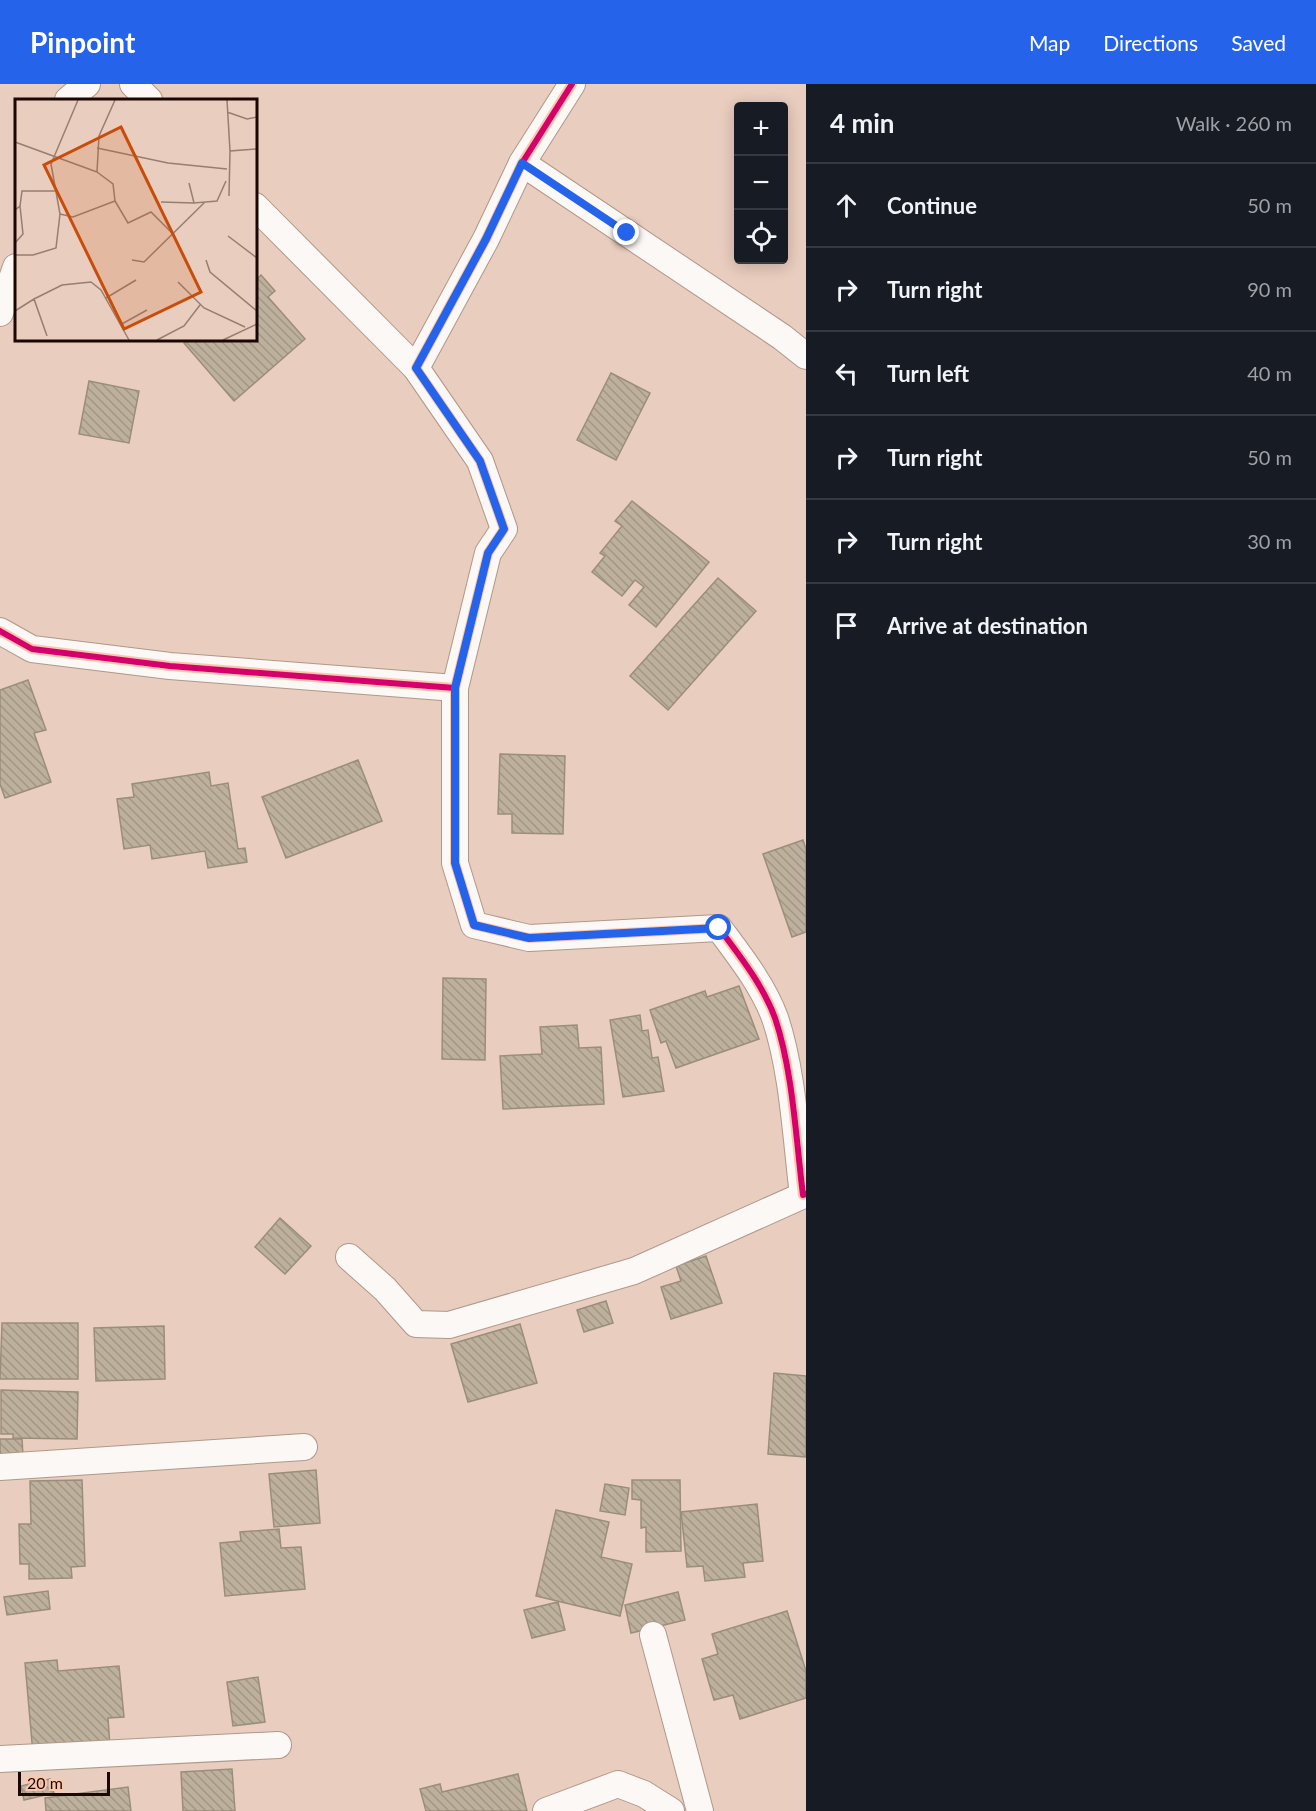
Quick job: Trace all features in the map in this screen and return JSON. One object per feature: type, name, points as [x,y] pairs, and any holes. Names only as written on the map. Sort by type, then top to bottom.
[{"type":"street","points":[[69,99],[87,84]]},
{"type":"street","points":[[133,84],[148,99]]},
{"type":"street","points":[[416,368],[486,239],[522,163],[572,84]]},
{"type":"street","points":[[522,163],[782,337],[806,356]]},
{"type":"street","points":[[256,207],[416,368],[480,461],[504,529],[488,553],[455,688],[455,863],[474,925],[529,938],[719,928],[746,964],[774,1017],[789,1086],[805,1195],[634,1271],[449,1325],[416,1324],[385,1289],[349,1257]]},
{"type":"street","points":[[0,313],[15,270]]},
{"type":"street","points":[[0,631],[32,650],[170,666],[455,688]]},
{"type":"street","points":[[0,1467],[304,1447]]},
{"type":"street","points":[[652,1635],[700,1811]]},
{"type":"street","points":[[0,1759],[278,1744]]},
{"type":"street","points":[[546,1810],[618,1784],[644,1794],[671,1811]]},
{"type":"building","points":[[261,275],[275,291],[268,297],[305,339],[234,401],[184,343],[188,340],[256,340],[256,280]]},
{"type":"building","points":[[611,373],[650,393],[616,460],[577,440]]},
{"type":"building","points":[[89,381],[139,391],[129,443],[79,434]]},
{"type":"building","points":[[632,501],[709,562],[656,627],[629,605],[644,587],[635,580],[622,596],[592,572],[605,556],[600,553],[622,526],[615,521]]},
{"type":"building","points":[[718,578],[756,611],[668,710],[630,676]]},
{"type":"building","points":[[28,680],[46,730],[34,733],[51,782],[5,798],[0,784],[0,690]]},
{"type":"building","points":[[500,754],[565,756],[563,834],[512,833],[512,814],[498,814]]},
{"type":"building","points":[[358,760],[382,821],[286,858],[262,797]]},
{"type":"building","points":[[209,772],[211,786],[228,783],[238,849],[245,848],[247,862],[208,868],[205,851],[152,859],[150,845],[124,849],[117,799],[134,797],[132,784]]},
{"type":"building","points":[[803,840],[806,849],[806,932],[792,937],[763,854]]},
{"type":"building","points":[[443,978],[486,979],[485,1060],[442,1059]]},
{"type":"building","points":[[739,986],[759,1039],[676,1068],[666,1041],[661,1043],[650,1010],[705,991],[707,997]]},
{"type":"building","points":[[640,1015],[642,1031],[648,1030],[652,1058],[658,1057],[664,1091],[623,1097],[610,1020]]},
{"type":"building","points":[[577,1025],[579,1048],[601,1047],[604,1104],[503,1109],[500,1056],[542,1054],[540,1027]]},
{"type":"building","points":[[280,1218],[311,1246],[285,1274],[255,1247]]},
{"type":"building","points":[[706,1256],[722,1303],[671,1319],[661,1287],[681,1281],[676,1266]]},
{"type":"building","points":[[606,1301],[613,1323],[584,1332],[577,1310]]},
{"type":"building","points":[[2,1323],[78,1323],[78,1379],[0,1379]]},
{"type":"building","points":[[520,1324],[537,1383],[468,1402],[451,1344]]},
{"type":"building","points":[[164,1326],[165,1379],[96,1381],[94,1328]]},
{"type":"building","points":[[774,1373],[806,1376],[806,1457],[768,1454]]},
{"type":"building","points":[[1,1390],[78,1392],[77,1439],[13,1438],[13,1434],[1,1434]]},
{"type":"building","points":[[0,1439],[22,1439],[23,1456],[0,1455]]},
{"type":"building","points":[[316,1470],[320,1523],[274,1527],[269,1474]]},
{"type":"building","points":[[82,1480],[85,1566],[71,1567],[72,1578],[29,1579],[29,1564],[20,1564],[19,1524],[31,1524],[30,1481]]},
{"type":"building","points":[[632,1480],[680,1480],[681,1551],[646,1552],[646,1527],[641,1528],[641,1500],[632,1499]]},
{"type":"building","points":[[605,1484],[629,1488],[625,1515],[600,1511]]},
{"type":"building","points":[[757,1504],[763,1561],[743,1563],[745,1577],[705,1581],[703,1566],[687,1567],[681,1512]]},
{"type":"building","points":[[556,1510],[609,1522],[601,1557],[632,1564],[620,1616],[536,1596]]},
{"type":"building","points":[[279,1529],[281,1548],[301,1547],[305,1589],[225,1596],[220,1543],[241,1541],[240,1532]]},
{"type":"building","points":[[48,1591],[50,1609],[7,1615],[4,1597]]},
{"type":"building","points":[[678,1592],[685,1620],[631,1633],[625,1605]]},
{"type":"building","points":[[558,1602],[565,1630],[532,1638],[524,1610]]},
{"type":"building","points":[[787,1611],[806,1671],[806,1698],[740,1719],[733,1695],[714,1700],[702,1659],[718,1654],[712,1634]]},
{"type":"building","points":[[57,1660],[58,1671],[119,1666],[124,1717],[108,1718],[110,1747],[33,1754],[25,1663]]},
{"type":"building","points":[[258,1677],[265,1722],[233,1726],[227,1682]]},
{"type":"building","points":[[232,1769],[235,1811],[183,1811],[181,1772]]},
{"type":"building","points":[[518,1774],[527,1811],[426,1811],[420,1789],[440,1784],[442,1792]]},
{"type":"building","points":[[50,1779],[54,1793],[24,1800],[21,1786]]},
{"type":"building","points":[[128,1787],[131,1811],[46,1811],[45,1798]]},
{"type":"cycle path","points":[[0,631],[32,649],[170,666],[455,688],[488,553],[504,529],[480,461],[416,368],[486,239],[522,163],[572,84]]},
{"type":"cycle path","points":[[455,688],[455,863],[474,925],[529,938],[719,928],[757,982],[775,1018],[786,1060],[803,1195],[806,1194]]},
{"type":"route","points":[[627,233],[522,163],[486,239],[416,368],[480,461],[504,529],[488,553],[455,688],[455,863],[474,925],[529,938],[719,928]]}]
